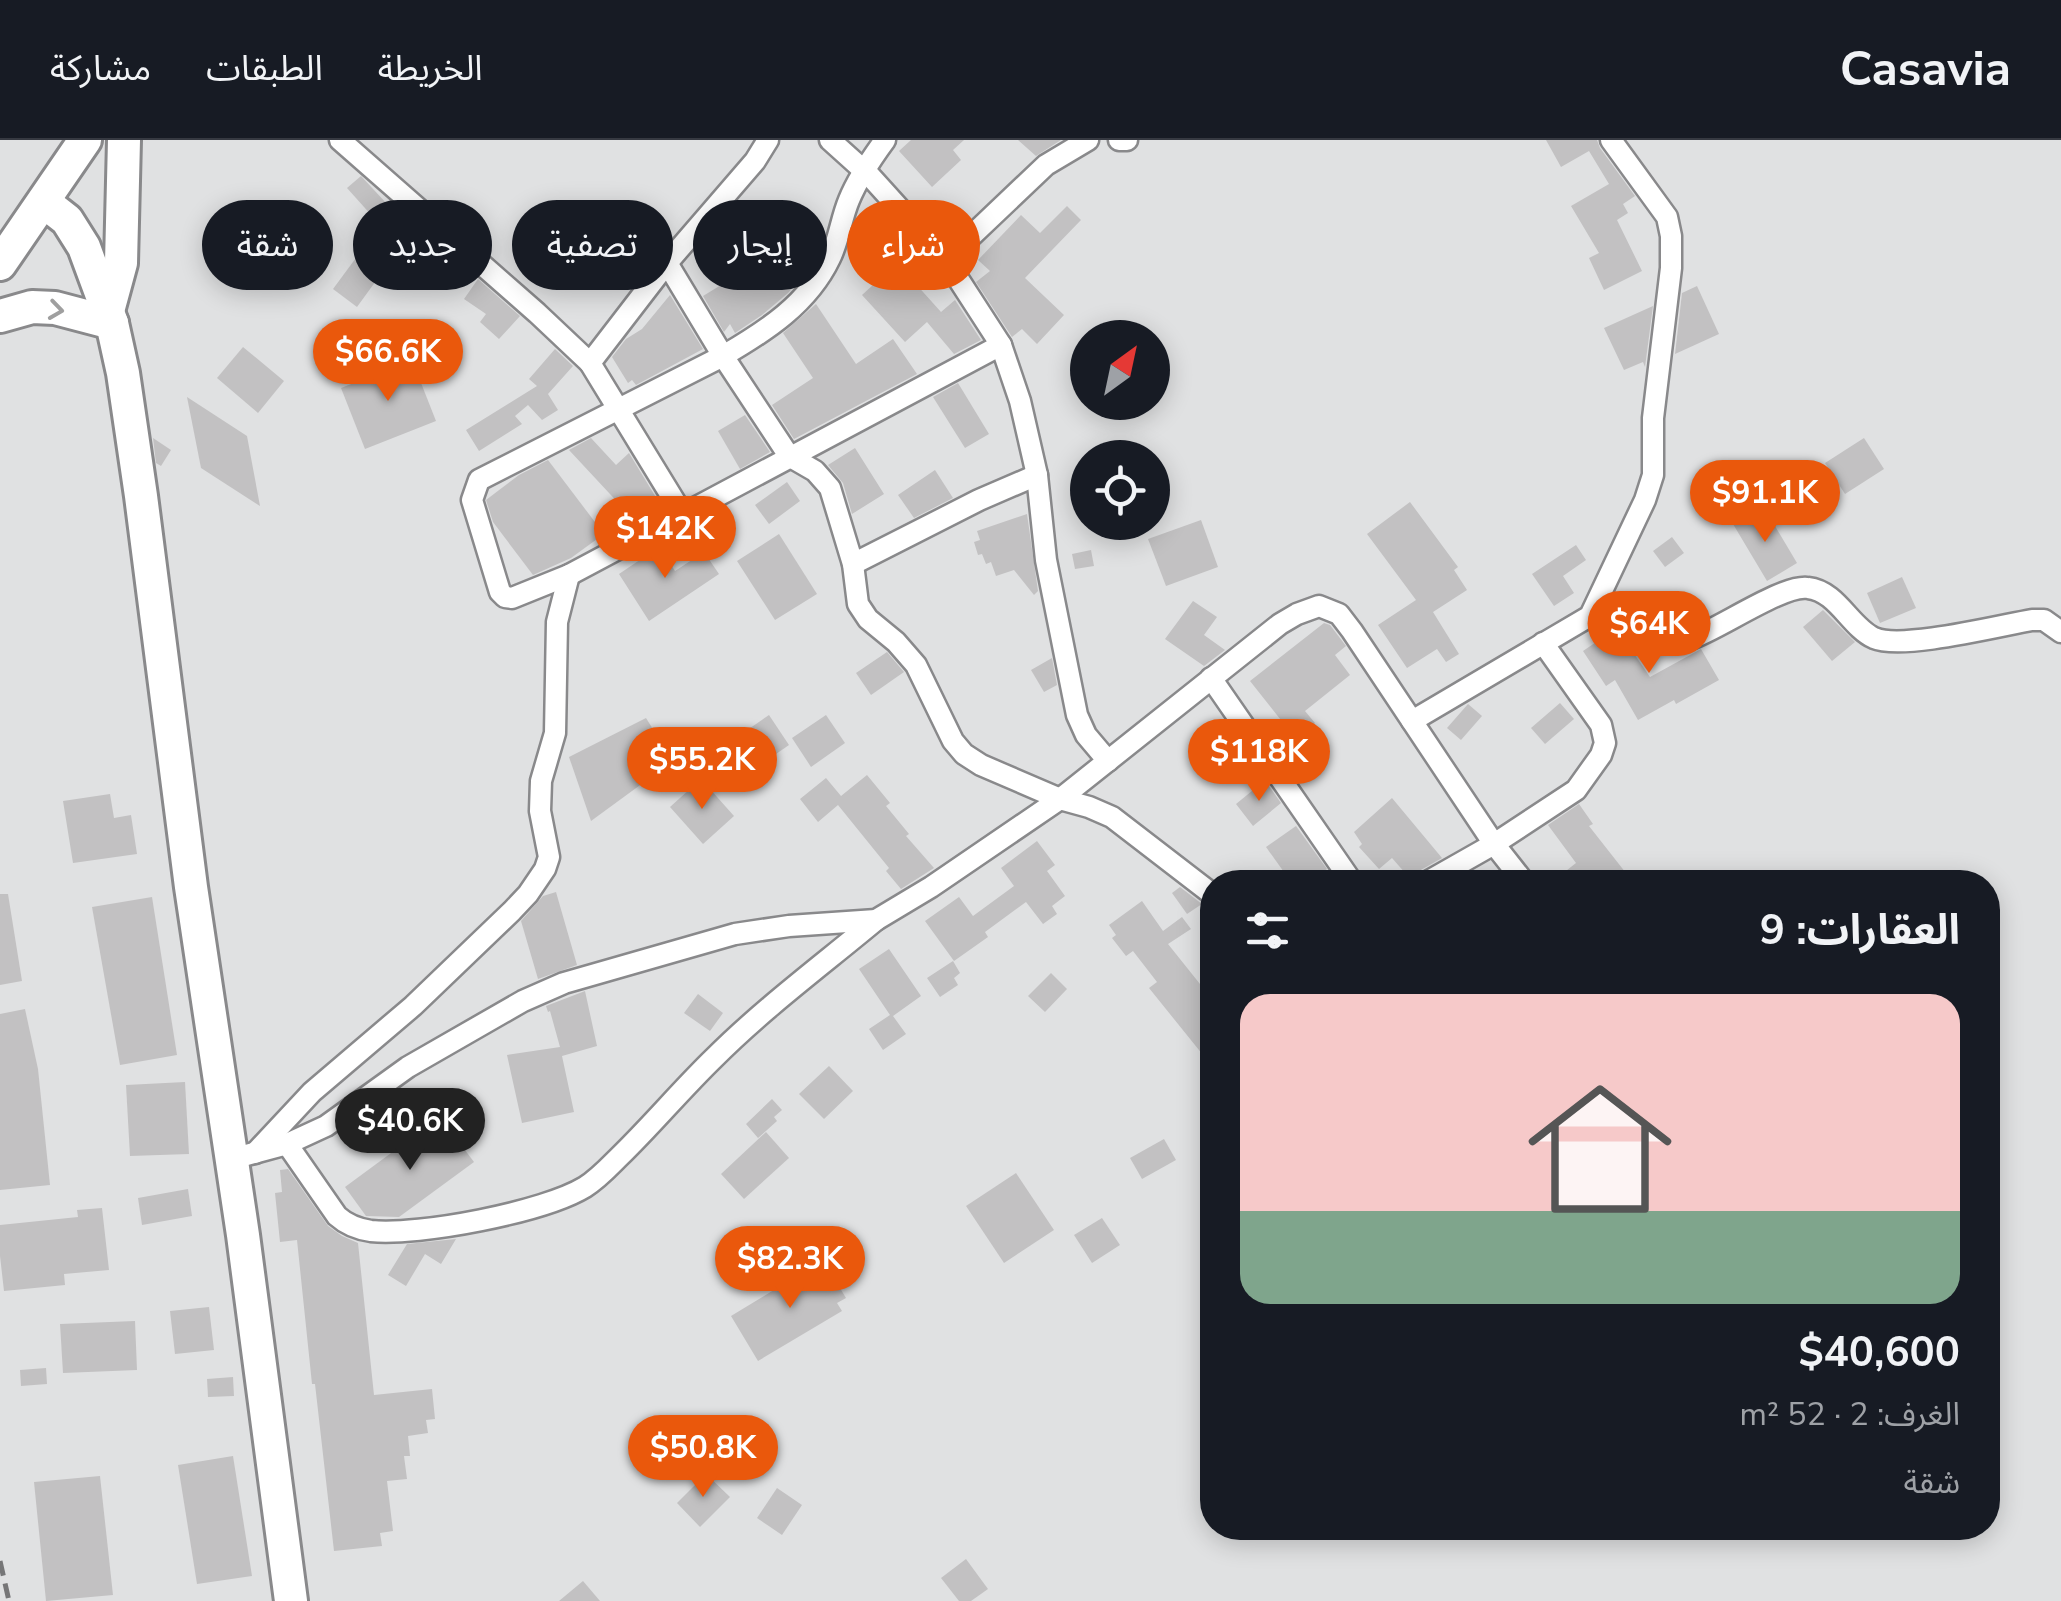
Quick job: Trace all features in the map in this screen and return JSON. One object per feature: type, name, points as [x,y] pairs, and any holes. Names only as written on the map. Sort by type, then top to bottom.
[{"type":"main road","points":[[0,264],[85,140]]},
{"type":"main road","points":[[110,317],[121,263],[124,140]]},
{"type":"main road","points":[[44,202],[67,220],[89,260],[110,317],[122,373],[193,906],[244,1156],[291,1601]]},
{"type":"main road","points":[[0,316],[32,308],[55,308],[110,317]]},
{"type":"street","points":[[340,140],[590,364],[682,515]]},
{"type":"street","points":[[673,256],[742,178],[768,140]]},
{"type":"street","points":[[830,140],[890,200]]},
{"type":"street","points":[[885,140],[848,201],[829,261],[782,318],[723,356],[482,477],[472,500],[502,595],[521,595],[569,574],[1001,345]]},
{"type":"street","points":[[980,228],[1046,165],[1088,140]]},
{"type":"street","points":[[1590,616],[1653,476],[1653,418],[1671,268],[1672,236],[1666,217],[1612,140]]},
{"type":"street","points":[[673,273],[789,456],[815,470],[830,488],[852,564],[858,604],[916,665],[953,742],[981,765],[1122,823],[1200,885]]},
{"type":"street","points":[[590,364],[646,290]]},
{"type":"street","points":[[965,290],[1001,345],[1020,401],[1037,475],[1046,560],[1078,715],[1086,735],[1108,761]]},
{"type":"street","points":[[852,564],[1037,475]]},
{"type":"street","points":[[244,1156],[413,1006],[512,911],[545,869],[549,857],[540,811],[541,781],[556,726],[556,622],[569,574]]},
{"type":"street","points":[[1412,722],[1590,616],[1612,621],[1650,642],[1664,645],[1689,640],[1791,589],[1810,588],[1830,598],[1872,638],[1900,643],[2032,620],[2044,620],[2061,632]]},
{"type":"street","points":[[287,1144],[337,1216],[360,1229],[396,1232],[499,1216],[557,1200],[589,1186],[725,1047],[876,920],[1060,799],[1280,624],[1309,609],[1326,607],[1339,614],[1515,870]]},
{"type":"street","points":[[1448,870],[1576,790],[1595,766],[1605,742],[1601,725],[1543,643]]},
{"type":"street","points":[[1211,678],[1344,870]]},
{"type":"street","points":[[244,1156],[287,1144],[326,1126],[408,1067],[564,983],[736,934],[876,920]]},
{"type":"building","points":[[911,140],[964,140],[953,150],[961,160],[932,187],[899,151]]},
{"type":"building","points":[[1018,140],[1061,140],[1036,156]]},
{"type":"building","points":[[1546,140],[1597,140],[1635,196],[1623,204],[1628,213],[1617,220],[1642,271],[1604,290],[1589,258],[1599,253],[1571,206],[1609,184],[1589,151],[1561,167]]},
{"type":"building","points":[[361,176],[383,200],[358,200],[347,188]]},
{"type":"building","points":[[1067,206],[1081,220],[1025,278],[1064,315],[1037,344],[1022,329],[1012,337],[980,288],[980,279],[990,271],[980,258],[1021,215],[1040,233]]},
{"type":"building","points":[[353,262],[353,290],[369,290],[357,307],[333,289]]},
{"type":"building","points":[[1697,286],[1719,334],[1675,354],[1682,293]]},
{"type":"building","points":[[470,290],[490,290],[520,316],[499,339],[480,322],[486,314],[464,299]]},
{"type":"building","points":[[713,290],[791,290],[735,333],[730,324],[724,332],[703,296]]},
{"type":"building","points":[[867,290],[921,290],[941,312],[955,300],[981,340],[954,354],[927,322],[905,342],[862,295]]},
{"type":"building","points":[[670,295],[703,349],[636,385],[632,380],[628,383],[612,357]]},
{"type":"building","points":[[816,304],[856,364],[893,339],[917,374],[794,439],[772,405],[813,378],[783,333]]},
{"type":"building","points":[[1653,306],[1645,367],[1643,362],[1624,370],[1604,328]]},
{"type":"building","points":[[243,347],[284,381],[258,413],[217,378]]},
{"type":"building","points":[[555,349],[573,366],[548,394],[558,410],[542,420],[528,405],[515,416],[522,424],[479,451],[466,430],[537,386],[529,379]]},
{"type":"building","points":[[412,360],[436,421],[365,449],[341,388]]},
{"type":"building","points":[[958,383],[989,434],[965,448],[933,397]]},
{"type":"building","points":[[187,397],[247,436],[260,506],[201,468]]},
{"type":"building","points":[[745,415],[770,452],[740,469],[718,431]]},
{"type":"building","points":[[153,438],[171,450],[161,466],[156,463]]},
{"type":"building","points":[[591,438],[616,465],[629,453],[663,509],[637,523],[569,450]]},
{"type":"building","points":[[1864,438],[1884,469],[1845,494],[1825,463]]},
{"type":"building","points":[[855,448],[884,494],[852,514],[843,483],[828,465]]},
{"type":"building","points":[[548,460],[604,534],[571,558],[533,575],[493,522],[486,500],[519,475]]},
{"type":"building","points":[[935,470],[953,498],[914,518],[898,495]]},
{"type":"building","points":[[787,482],[800,501],[769,524],[755,505]]},
{"type":"building","points":[[1410,502],[1458,567],[1454,570],[1467,590],[1433,612],[1459,654],[1446,662],[1437,649],[1407,668],[1378,625],[1416,600],[1367,534]]},
{"type":"building","points":[[1759,508],[1797,563],[1767,581],[1733,524]]},
{"type":"building","points":[[1027,514],[1038,591],[1034,595],[1014,570],[996,576],[991,562],[986,564],[982,554],[978,555],[974,542],[980,540],[977,531]]},
{"type":"building","points":[[1201,520],[1218,567],[1166,586],[1148,540],[1170,540],[1170,531]]},
{"type":"building","points":[[779,534],[817,594],[775,620],[737,561]]},
{"type":"building","points":[[1672,537],[1684,553],[1665,567],[1653,551]]},
{"type":"building","points":[[1576,545],[1586,560],[1563,576],[1574,593],[1554,606],[1532,574]]},
{"type":"building","points":[[659,547],[675,571],[704,552],[719,574],[649,621],[619,574]]},
{"type":"building","points":[[1091,550],[1094,566],[1075,569],[1072,554]]},
{"type":"building","points":[[1902,577],[1916,608],[1880,623],[1867,593]]},
{"type":"building","points":[[1193,601],[1217,617],[1204,635],[1225,650],[1204,666],[1165,639]]},
{"type":"building","points":[[1823,610],[1855,642],[1832,661],[1803,627]]},
{"type":"building","points":[[1324,623],[1346,646],[1335,655],[1350,675],[1305,711],[1329,749],[1306,765],[1297,752],[1303,748],[1250,681]]},
{"type":"building","points":[[1608,634],[1628,645],[1650,677],[1701,649],[1719,680],[1638,720],[1615,680],[1606,686],[1583,651]]},
{"type":"building","points":[[887,652],[904,672],[871,695],[856,673]]},
{"type":"building","points":[[1052,658],[1057,685],[1044,692],[1031,670]]},
{"type":"building","points":[[1560,703],[1574,719],[1545,744],[1531,728]]},
{"type":"building","points":[[1468,704],[1482,716],[1461,740],[1447,728]]},
{"type":"building","points":[[769,715],[789,745],[763,763],[743,733]]},
{"type":"building","points":[[826,715],[845,743],[811,767],[792,738]]},
{"type":"building","points":[[646,718],[673,761],[591,821],[569,757]]},
{"type":"building","points":[[867,775],[890,803],[886,806],[909,834],[906,836],[934,868],[901,889],[838,805],[818,822],[800,799],[826,778],[841,796]]},
{"type":"building","points":[[701,779],[734,816],[703,844],[670,807]]},
{"type":"building","points":[[1266,782],[1281,803],[1253,826],[1236,804]]},
{"type":"building","points":[[110,794],[114,818],[131,815],[137,854],[73,863],[63,801]]},
{"type":"building","points":[[1392,798],[1442,858],[1421,870],[1402,870],[1392,858],[1379,869],[1359,847],[1362,844],[1354,832]]},
{"type":"building","points":[[1579,804],[1593,824],[1589,826],[1624,870],[1567,870],[1576,863],[1548,825]]},
{"type":"building","points":[[1296,826],[1327,869],[1282,870],[1266,847]]},
{"type":"building","points":[[1037,841],[1055,865],[1047,871],[1065,896],[1052,906],[1057,914],[1043,924],[1026,902],[954,961],[925,921],[959,897],[973,916],[1014,886],[1001,868]]},
{"type":"building","points":[[1180,887],[1200,905],[1187,914],[1172,893]]},
{"type":"building","points":[[556,892],[577,965],[538,979],[521,921],[543,896]]},
{"type":"building","points":[[0,894],[8,894],[22,981],[0,985]]},
{"type":"building","points":[[152,897],[177,1055],[120,1065],[92,907]]},
{"type":"building","points":[[1142,901],[1163,931],[1182,917],[1191,929],[1168,944],[1200,984],[1200,1051],[1149,988],[1157,982],[1133,951],[1126,956],[1112,938],[1116,935],[1109,925]]},
{"type":"building","points":[[889,949],[921,996],[893,1016],[906,1034],[883,1050],[869,1029],[890,1015],[859,969]]},
{"type":"building","points":[[953,961],[960,973],[954,978],[958,985],[940,997],[927,978]]},
{"type":"building","points":[[1051,973],[1067,989],[1045,1012],[1028,996]]},
{"type":"building","points":[[585,991],[597,1046],[562,1056],[574,1112],[522,1123],[507,1055],[560,1047],[546,1006]]},
{"type":"building","points":[[698,994],[723,1013],[710,1031],[684,1013]]},
{"type":"building","points":[[25,1009],[38,1069],[50,1185],[0,1190],[0,1014]]},
{"type":"building","points":[[829,1066],[853,1091],[824,1119],[799,1094]]},
{"type":"building","points":[[185,1082],[189,1154],[130,1156],[126,1085]]},
{"type":"building","points":[[772,1099],[782,1110],[774,1117],[777,1121],[758,1138],[746,1124]]},
{"type":"building","points":[[440,1117],[474,1162],[399,1217],[366,1216],[345,1187]]},
{"type":"building","points":[[766,1132],[789,1158],[744,1199],[721,1174]]},
{"type":"building","points":[[1164,1139],[1176,1160],[1142,1179],[1130,1158]]},
{"type":"building","points":[[288,1169],[328,1226],[358,1243],[374,1395],[432,1389],[435,1419],[426,1420],[428,1433],[408,1436],[410,1456],[404,1456],[407,1479],[387,1481],[393,1531],[380,1533],[382,1546],[334,1551],[297,1240],[280,1242],[275,1193],[282,1192],[280,1170]]},
{"type":"building","points":[[1016,1173],[1054,1230],[1004,1263],[966,1206]]},
{"type":"building","points":[[188,1189],[192,1216],[142,1225],[138,1198]]},
{"type":"building","points":[[102,1208],[109,1270],[64,1274],[65,1285],[4,1291],[0,1225],[78,1217],[77,1210]]},
{"type":"building","points":[[1102,1218],[1120,1245],[1092,1263],[1074,1235]]},
{"type":"building","points":[[456,1239],[441,1264],[425,1254],[406,1286],[388,1275],[407,1244]]},
{"type":"building","points":[[823,1260],[846,1298],[837,1303],[842,1311],[758,1361],[731,1316]]},
{"type":"building","points":[[209,1307],[214,1350],[175,1354],[170,1311]]},
{"type":"building","points":[[135,1321],[137,1370],[63,1373],[60,1324]]},
{"type":"building","points":[[46,1368],[47,1384],[21,1386],[20,1370]]},
{"type":"building","points":[[233,1377],[234,1396],[208,1397],[207,1379]]},
{"type":"building","points":[[233,1456],[252,1576],[197,1584],[178,1465]]},
{"type":"building","points":[[706,1474],[730,1497],[700,1527],[677,1503]]},
{"type":"building","points":[[100,1476],[113,1595],[46,1601],[34,1482]]},
{"type":"building","points":[[777,1488],[802,1505],[782,1535],[757,1518]]},
{"type":"building","points":[[966,1559],[988,1589],[971,1601],[959,1601],[941,1578]]},
{"type":"building","points":[[583,1581],[600,1601],[559,1601]]},
{"type":"railway","points":[[0,1561],[9,1601]]}]
